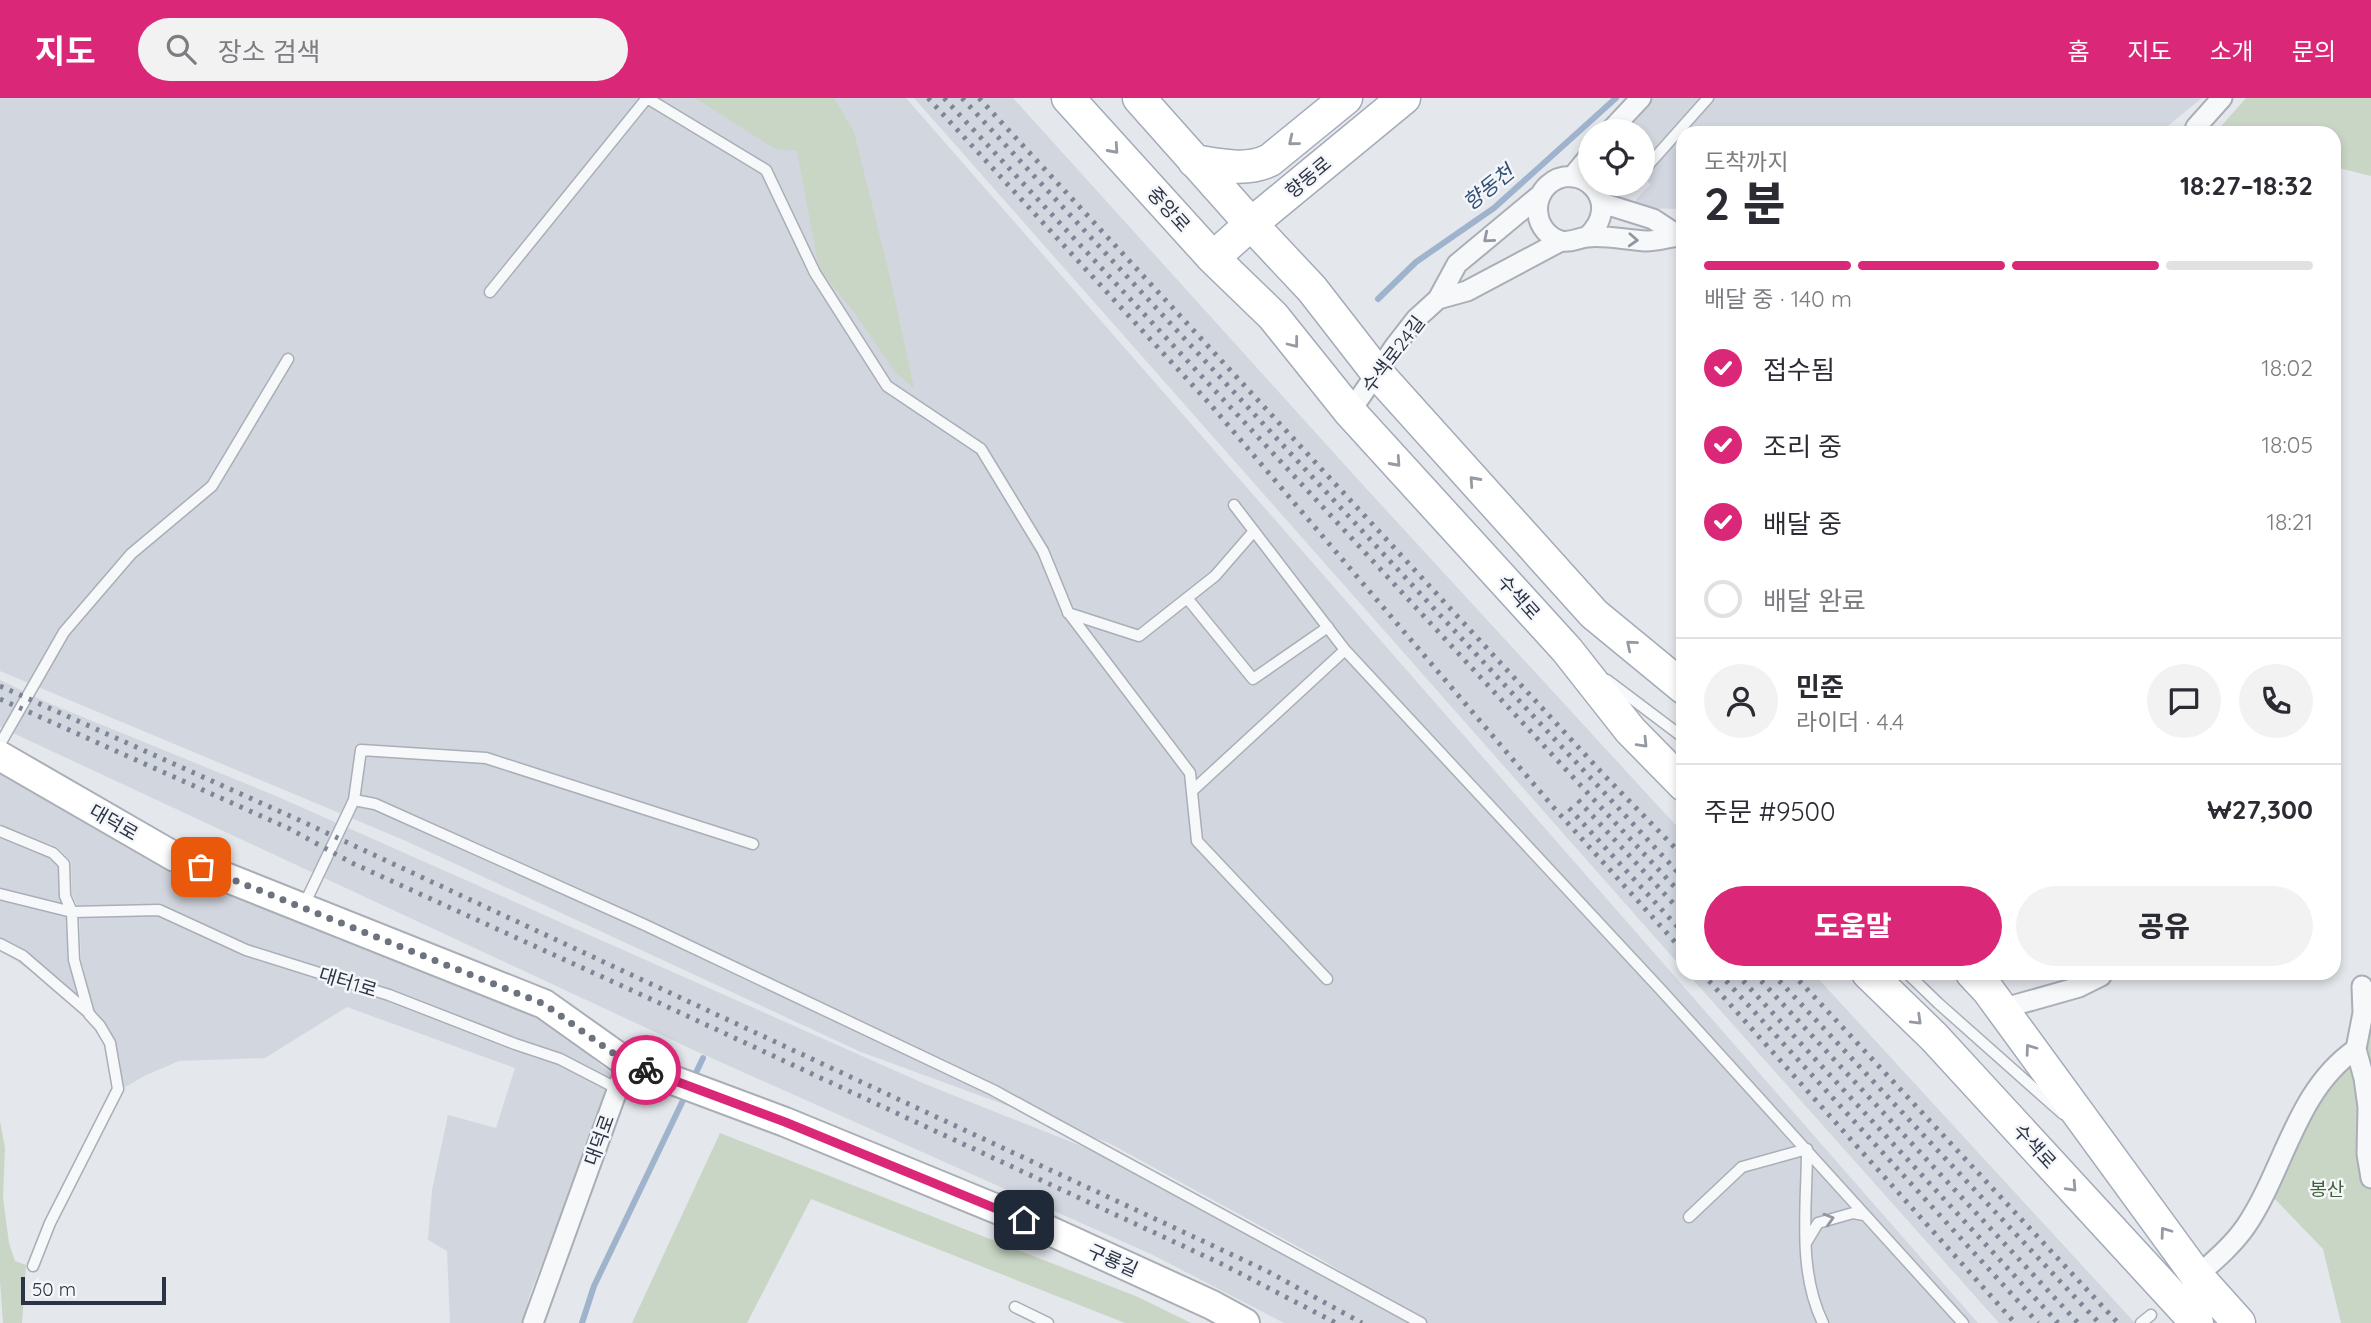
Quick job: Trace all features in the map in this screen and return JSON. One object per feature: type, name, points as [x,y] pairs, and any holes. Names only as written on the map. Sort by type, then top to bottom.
[{"type":"main road","name":"중앙로","points":[[1068,98],[1213,258],[1273,316],[1350,412]]},
{"type":"main road","points":[[1139,98],[1312,289],[1378,374],[1594,614],[1676,681]]},
{"type":"main road","points":[[1194,160],[1227,166],[1262,164],[1346,98]]},
{"type":"main road","name":"향동로","points":[[1213,258],[1404,98]]},
{"type":"main road","name":"수색로","points":[[1350,412],[1567,650],[1630,730],[1676,777]]},
{"type":"main road","name":"수색로","points":[[1886,980],[1934,1037],[2197,1323]]},
{"type":"main road","points":[[1979,980],[1989,990],[2197,1276],[2239,1323]]},
{"type":"street","points":[[1621,119],[1641,98]]},
{"type":"street","points":[[2196,126],[2221,98]]},
{"type":"street","points":[[1572,177],[1578,170]]},
{"type":"street","name":"수색로24길","points":[[1350,412],[1416,319],[1438,299],[1457,264],[1559,178],[1583,180],[1592,186],[1600,198],[1653,219],[1676,233]]},
{"type":"street","points":[[1541,195],[1537,206],[1542,228],[1561,241]]},
{"type":"street","points":[[1587,237],[1602,216],[1600,198]]},
{"type":"street","name":"수색로24길","points":[[1438,299],[1467,291],[1561,241],[1574,242],[1587,237],[1649,241],[1676,237]]},
{"type":"street","name":"대덕로","points":[[0,756],[175,857],[544,1004],[629,1073],[533,1323]]},
{"type":"street","points":[[2001,1009],[2079,987],[2093,980]]},
{"type":"street","points":[[2362,985],[2363,1013],[2356,1049],[2368,1107],[2367,1154],[2371,1178]]},
{"type":"street","points":[[2197,1276],[2223,1253],[2246,1227],[2307,1103],[2338,1062],[2356,1049]]},
{"type":"street","name":"구룡길","points":[[629,1073],[722,1100],[785,1122],[1048,1230],[1212,1305],[1245,1323]]},
{"type":"lane","points":[[490,292],[647,98],[766,170],[815,273],[887,386],[981,449],[1043,551],[1068,612],[1190,773],[1197,841],[1326,979]]},
{"type":"lane","points":[[1683,126],[1708,98]]},
{"type":"lane","points":[[1655,158],[1676,134]]},
{"type":"lane","points":[[0,744],[64,632],[131,554],[212,486],[288,359]]},
{"type":"lane","points":[[1234,505],[1345,650],[1807,1149],[1963,1323]]},
{"type":"lane","points":[[1068,612],[1139,636],[1215,576],[1254,531]]},
{"type":"lane","points":[[1187,598],[1253,679],[1328,627]]},
{"type":"lane","points":[[1192,791],[1345,650]]},
{"type":"lane","points":[[1567,650],[1676,732]]},
{"type":"lane","points":[[303,907],[354,800],[361,750],[486,758],[753,844]]},
{"type":"lane","points":[[354,800],[375,804],[632,920],[993,1090],[1421,1323]]},
{"type":"lane","points":[[0,831],[52,853],[64,864],[65,896],[72,912],[74,960],[89,1014]]},
{"type":"lane","name":"대터1로","points":[[0,894],[72,912],[159,910],[246,950],[389,995],[515,1044],[560,1059],[629,1073]]},
{"type":"lane","points":[[0,944],[23,956],[100,1026],[110,1043],[118,1088],[50,1223],[33,1266]]},
{"type":"lane","points":[[1889,980],[1938,1003],[2108,1154]]},
{"type":"lane","points":[[1689,1217],[1742,1167],[1807,1149]]},
{"type":"lane","points":[[1807,1149],[1805,1249],[1812,1292],[1823,1323]]},
{"type":"lane","points":[[1805,1249],[1818,1223],[1853,1213],[1864,1215]]},
{"type":"lane","points":[[1015,1307],[1048,1323]]},
{"type":"lane","points":[[2141,1323],[2151,1315]]},
{"type":"shaded area","points":[[0,98],[906,98],[1978,1323],[1427,1323],[1317,1257],[1109,1143],[861,1052],[406,841],[0,671]]},
{"type":"shaded area","points":[[914,98],[1013,98],[1676,825],[1676,961]]},
{"type":"shaded area","points":[[1653,98],[2202,98],[2168,126],[1676,126],[1676,209],[1635,208],[1639,196],[1655,196],[1655,119],[1635,119]]},
{"type":"shaded area","points":[[0,680],[46,702],[276,796],[925,1084],[1114,1159],[1411,1323],[1284,1323],[1153,1255],[698,1052],[0,727]]},
{"type":"shaded area","points":[[0,767],[541,1014],[610,1073],[608,1093],[530,1294],[522,1323],[450,1323],[447,1251],[428,1240],[432,1190],[448,1115],[496,1128],[515,1068],[347,1007],[265,1058],[179,1061],[122,1089],[120,1061],[114,1043],[94,1014],[81,959],[79,910],[72,894],[71,861],[57,847],[0,824]]},
{"type":"shaded area","points":[[0,838],[49,858],[58,867],[59,897],[66,913],[68,961],[84,1017],[56,989],[0,952]]},
{"type":"shaded area","points":[[1693,980],[1819,980],[2135,1323],[1999,1323]]},
{"type":"green space","points":[[695,98],[834,98],[854,132],[914,388],[896,373],[853,311],[819,269],[797,151],[775,149]]},
{"type":"green space","points":[[2246,98],[2371,98],[2371,176],[2341,168],[2341,126],[2221,126]]},
{"type":"green space","name":"봉산","points":[[2371,1027],[2371,1323],[2341,1323],[2323,1249],[2274,1198],[2317,1100]]},
{"type":"green space","points":[[0,1121],[5,1148],[3,1198],[9,1243],[15,1261],[26,1265],[22,1323],[3,1323],[0,1281]]},
{"type":"green space","points":[[720,1133],[1138,1297],[1191,1323],[1125,1323],[811,1199],[747,1323],[632,1323]]},
{"type":"waterway","name":"향동천","points":[[1378,299],[1416,262],[1494,208],[1616,98]]},
{"type":"waterway","points":[[693,1079],[703,1058]]},
{"type":"waterway","points":[[582,1323],[594,1286],[687,1092]]},
{"type":"railway","points":[[928,98],[1210,404],[1555,809],[1676,943]]},
{"type":"railway","points":[[944,98],[1676,888]]},
{"type":"railway","points":[[962,98],[1676,870]]},
{"type":"railway","points":[[979,98],[1603,774],[1676,849]]},
{"type":"railway","points":[[0,686],[299,820],[1267,1271],[1362,1323]]},
{"type":"railway","points":[[0,699],[290,829],[352,863],[1224,1265],[1336,1323]]},
{"type":"railway","points":[[1578,800],[1676,906]]},
{"type":"railway","points":[[1569,808],[1676,925]]},
{"type":"railway","points":[[1708,980],[2015,1323]]},
{"type":"railway","points":[[1725,980],[2038,1323]]},
{"type":"railway","points":[[1742,980],[2058,1323]]},
{"type":"railway","points":[[1760,980],[2078,1323]]},
{"type":"railway","points":[[1779,980],[2099,1323]]},
{"type":"railway","points":[[1799,980],[2118,1323]]},
{"type":"way so far","points":[[201,867],[544,1004],[627,1063],[646,1070]]},
{"type":"route","points":[[646,1070],[785,1122],[1024,1220]]}]
